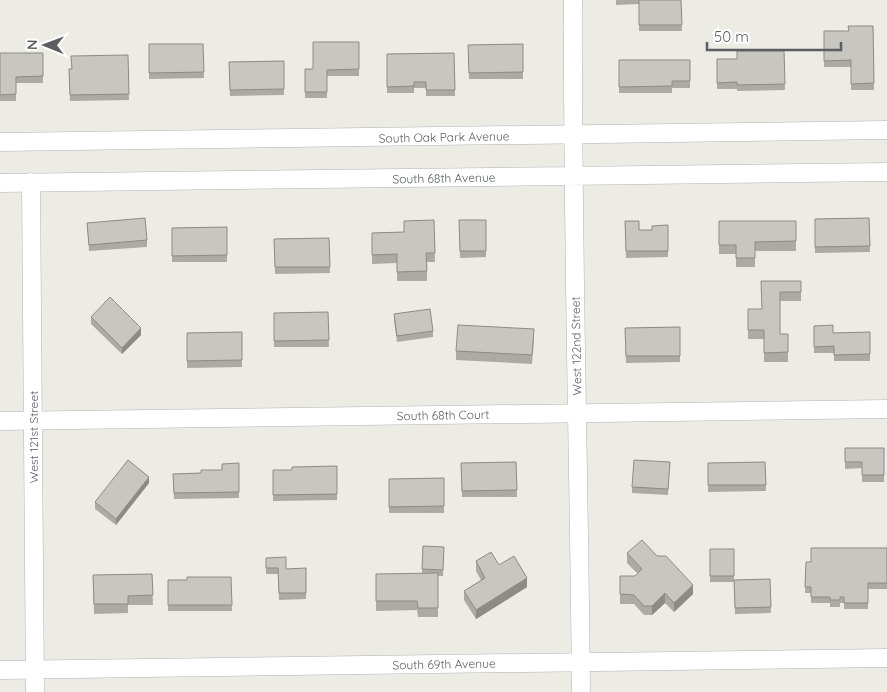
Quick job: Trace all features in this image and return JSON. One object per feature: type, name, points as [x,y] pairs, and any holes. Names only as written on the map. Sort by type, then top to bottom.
[{"type":"street","name":"West 122nd Street","points":[[573,0],[573,177],[581,692]]},
{"type":"street","name":"South Oak Park Avenue","points":[[0,142],[573,136],[887,130]]},
{"type":"street","name":"South 68th Avenue","points":[[0,183],[887,172]]},
{"type":"street","name":"West 121st Street","points":[[31,182],[35,692]]},
{"type":"street","name":"South 68th Court","points":[[0,421],[887,408]]},
{"type":"street","name":"South 69th Avenue","points":[[0,670],[887,658]]},
{"type":"building","points":[[639,0],[681,0],[682,25],[639,25]]},
{"type":"building","points":[[848,26],[873,26],[874,83],[851,84],[851,60],[824,61],[824,31],[849,31]]},
{"type":"building","points":[[313,42],[359,42],[359,69],[327,70],[327,92],[305,92],[305,69],[313,69]]},
{"type":"building","points":[[149,44],[203,44],[204,72],[149,73]]},
{"type":"building","points":[[523,44],[523,72],[469,73],[468,45]]},
{"type":"building","points":[[737,51],[784,51],[785,84],[737,85],[737,82],[717,83],[717,59],[737,59]]},
{"type":"building","points":[[0,53],[43,53],[43,76],[16,77],[16,94],[0,95]]},
{"type":"building","points":[[454,53],[455,90],[426,90],[426,82],[414,82],[414,86],[387,87],[387,54]]},
{"type":"building","points":[[128,55],[129,94],[70,95],[69,69],[72,69],[71,56]]},
{"type":"building","points":[[619,60],[690,60],[690,81],[672,81],[672,86],[619,87]]},
{"type":"building","points":[[284,61],[284,89],[230,90],[229,62]]},
{"type":"building","points":[[145,218],[147,240],[89,245],[87,223]]},
{"type":"building","points":[[869,218],[870,246],[815,247],[815,219]]},
{"type":"building","points":[[434,220],[435,253],[426,253],[427,271],[397,272],[397,254],[372,255],[372,233],[404,232],[404,221]]},
{"type":"building","points":[[459,220],[486,220],[486,251],[460,251]]},
{"type":"building","points":[[625,221],[639,221],[639,230],[652,230],[652,226],[668,225],[668,251],[626,251]]},
{"type":"building","points":[[719,221],[796,221],[796,241],[755,242],[755,258],[736,258],[736,245],[719,245]]},
{"type":"building","points":[[227,227],[227,255],[172,256],[172,228]]},
{"type":"building","points":[[329,238],[330,267],[275,267],[274,239]]},
{"type":"building","points":[[761,281],[801,281],[801,292],[780,292],[780,334],[788,334],[788,352],[764,353],[764,330],[748,330],[748,309],[762,309]]},
{"type":"building","points":[[110,297],[141,328],[122,348],[91,317]]},
{"type":"building","points":[[430,309],[433,331],[397,336],[394,314]]},
{"type":"building","points":[[328,312],[329,340],[274,341],[274,313]]},
{"type":"building","points":[[458,325],[534,329],[532,355],[456,351]]},
{"type":"building","points":[[833,325],[833,333],[870,332],[870,354],[834,355],[834,346],[814,347],[814,326]]},
{"type":"building","points":[[680,327],[680,356],[626,356],[625,328]]},
{"type":"building","points":[[242,332],[242,360],[187,361],[187,333]]},
{"type":"building","points":[[845,448],[884,448],[884,475],[862,475],[862,462],[845,462]]},
{"type":"building","points":[[128,460],[149,477],[116,519],[95,502]]},
{"type":"building","points":[[634,460],[670,462],[668,489],[632,487]]},
{"type":"building","points":[[516,462],[517,490],[462,491],[461,463]]},
{"type":"building","points":[[765,462],[766,485],[708,485],[708,463]]},
{"type":"building","points":[[239,463],[239,492],[174,493],[173,474],[201,473],[201,470],[222,470],[222,464]]},
{"type":"building","points":[[337,466],[337,494],[273,495],[273,470],[292,470],[292,467]]},
{"type":"building","points":[[444,478],[444,506],[389,507],[389,479]]},
{"type":"building","points":[[642,540],[657,556],[666,556],[693,585],[674,603],[665,593],[652,606],[644,606],[634,595],[620,594],[620,576],[635,576],[642,569],[627,553]]},
{"type":"building","points":[[423,546],[444,547],[443,570],[422,569]]},
{"type":"building","points":[[811,548],[887,548],[887,583],[868,583],[868,603],[844,603],[844,597],[840,597],[840,600],[830,600],[830,597],[811,597],[811,587],[805,587],[806,562],[811,562]]},
{"type":"building","points":[[710,549],[734,549],[734,576],[710,576]]},
{"type":"building","points":[[491,552],[499,565],[514,556],[527,578],[476,610],[464,591],[485,578],[476,561]]},
{"type":"building","points":[[286,557],[286,569],[306,568],[306,593],[279,593],[278,568],[266,568],[266,558]]},
{"type":"building","points":[[438,573],[438,608],[418,608],[417,601],[376,601],[376,574]]},
{"type":"building","points":[[152,574],[153,595],[128,596],[128,604],[94,604],[93,575]]},
{"type":"building","points":[[187,577],[231,577],[232,605],[168,605],[168,580],[187,580]]},
{"type":"building","points":[[770,579],[771,607],[735,608],[734,580]]}]
